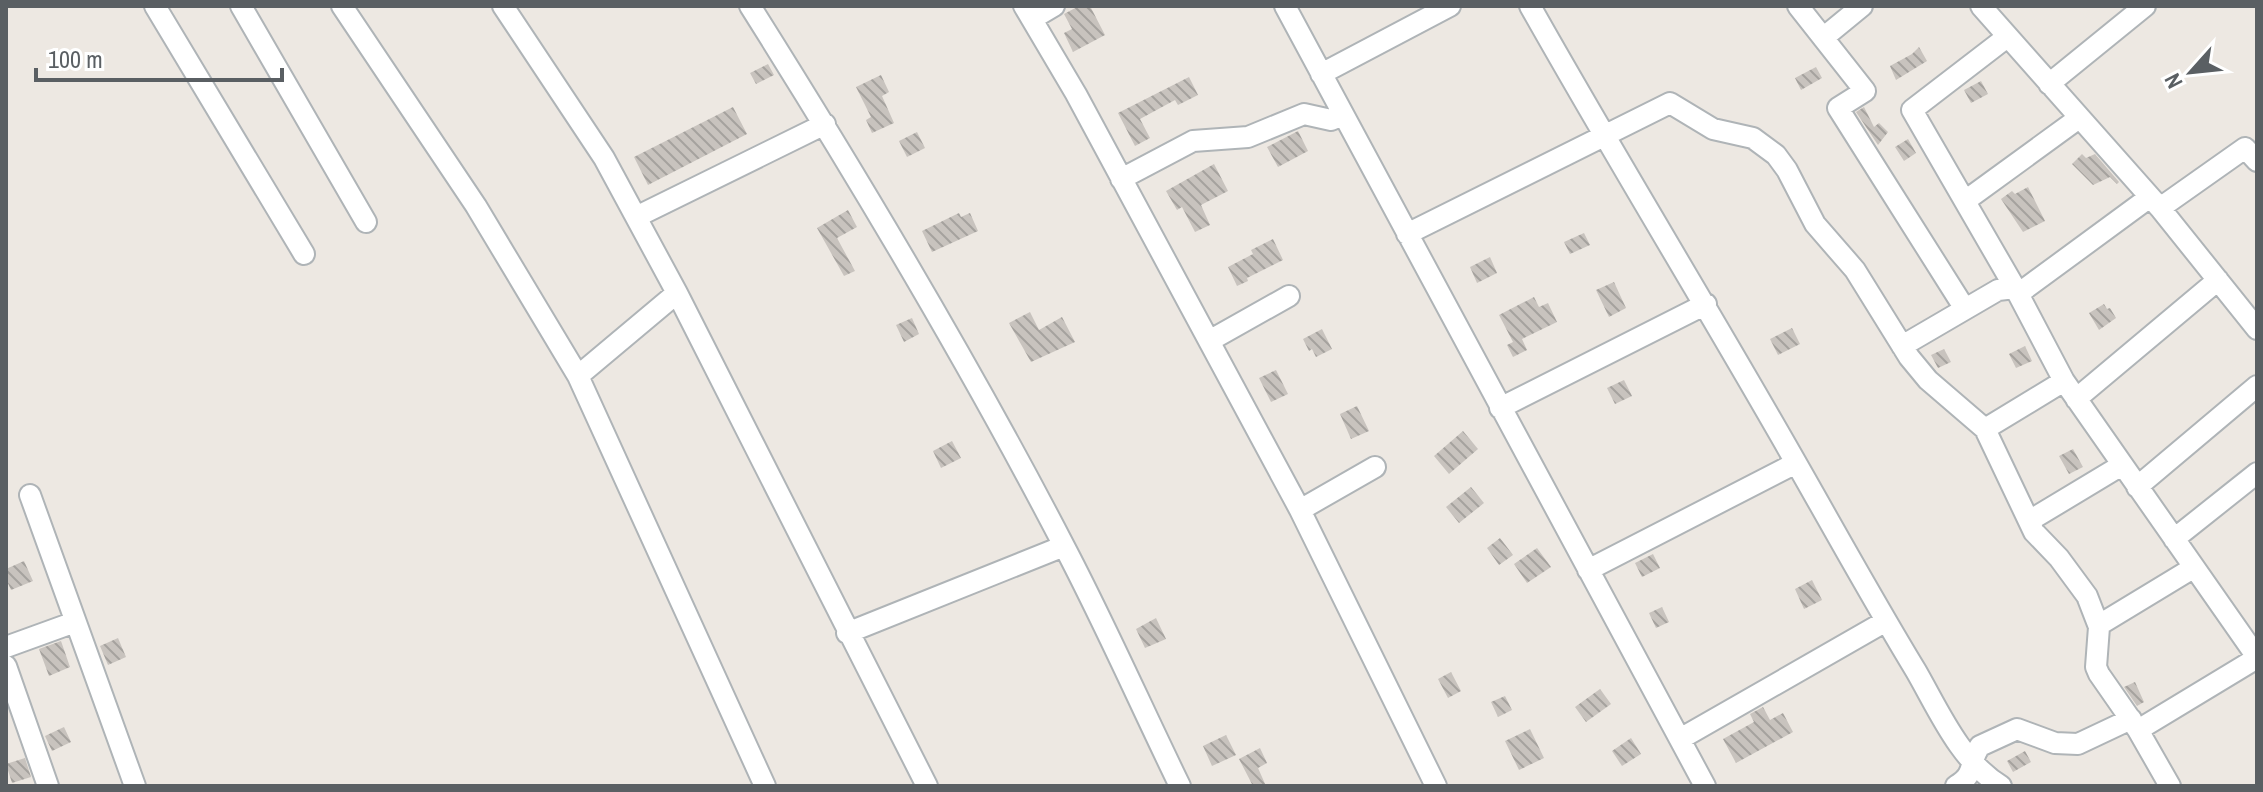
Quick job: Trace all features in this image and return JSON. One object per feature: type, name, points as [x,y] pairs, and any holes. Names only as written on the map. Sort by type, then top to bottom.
[{"type":"street","points":[[155,6],[304,254]]},
{"type":"street","points":[[241,6],[366,222]]},
{"type":"street","points":[[342,6],[476,206],[578,376],[765,786]]},
{"type":"street","points":[[503,6],[596,145],[636,217],[927,786]]},
{"type":"street","points":[[750,6],[825,124],[940,322],[1064,546],[1180,786]]},
{"type":"street","points":[[1054,6],[1028,12],[1076,94],[1300,510],[1436,786]]},
{"type":"street","points":[[1285,6],[1705,786]]},
{"type":"street","points":[[1321,74],[1450,6]]},
{"type":"street","points":[[1530,6],[1603,137],[1706,304],[1886,621],[1973,764],[2001,786]]},
{"type":"street","points":[[1798,6],[1865,91],[1838,108],[1965,309]]},
{"type":"street","points":[[1823,38],[1862,6]]},
{"type":"street","points":[[1981,6],[2155,202],[2257,329]]},
{"type":"street","points":[[2049,84],[2145,6]]},
{"type":"street","points":[[1956,786],[1970,776],[1976,750],[1980,746],[2013,729],[2067,745],[2078,744],[2134,724],[2257,658],[2064,381],[2017,291],[1912,110],[2007,37]]},
{"type":"street","points":[[1407,234],[1670,103],[1704,125],[1743,134],[1764,146],[1787,170],[1815,224],[1855,270],[1902,346],[1928,380],[1985,429],[2041,541],[2059,558],[2087,596],[2099,625],[2096,667],[2170,786]]},
{"type":"street","points":[[1121,179],[1193,141],[1248,137],[1304,114],[1331,120],[1343,115]]},
{"type":"street","points":[[1965,201],[2079,118]]},
{"type":"street","points":[[636,217],[825,124]]},
{"type":"street","points":[[1902,346],[1998,290],[2017,291],[2245,148],[2257,161]]},
{"type":"street","points":[[2076,399],[2218,280]]},
{"type":"street","points":[[578,376],[677,293]]},
{"type":"street","points":[[1209,341],[1289,296]]},
{"type":"street","points":[[1500,408],[1706,304]]},
{"type":"street","points":[[1985,429],[2064,381]]},
{"type":"street","points":[[2137,487],[2257,386]]},
{"type":"street","points":[[1588,570],[1796,463]]},
{"type":"street","points":[[2029,521],[2122,465]]},
{"type":"street","points":[[1300,510],[1375,467]]},
{"type":"street","points":[[2174,539],[2257,473]]},
{"type":"street","points":[[30,495],[135,786]]},
{"type":"street","points":[[847,633],[1064,546]]},
{"type":"street","points":[[2099,625],[2193,568]]},
{"type":"street","points":[[1680,739],[1886,621]]},
{"type":"street","points":[[6,647],[75,622]]},
{"type":"street","points":[[6,666],[48,786]]},
{"type":"building","points":[[1079,6],[1090,6],[1105,35],[1073,52],[1064,33],[1072,29],[1064,14]]},
{"type":"building","points":[[1919,47],[1927,61],[1896,80],[1890,66]]},
{"type":"building","points":[[768,64],[774,75],[756,84],[750,73]]},
{"type":"building","points":[[1816,67],[1822,78],[1801,90],[1795,78]]},
{"type":"building","points":[[881,75],[889,92],[882,96],[894,123],[872,133],[866,120],[871,117],[856,87]]},
{"type":"building","points":[[1189,77],[1198,95],[1178,105],[1175,100],[1140,119],[1150,138],[1135,146],[1118,113]]},
{"type":"building","points":[[1981,81],[1988,94],[1971,103],[1964,90]]},
{"type":"building","points":[[733,107],[747,134],[648,185],[634,157]]},
{"type":"building","points":[[1864,107],[1874,127],[1879,123],[1888,132],[1878,145],[1856,112]]},
{"type":"building","points":[[1298,131],[1308,151],[1278,167],[1267,147]]},
{"type":"building","points":[[917,132],[925,148],[907,157],[899,141]]},
{"type":"building","points":[[1908,139],[1916,153],[1904,161],[1895,147]]},
{"type":"building","points":[[2082,154],[2086,158],[2095,154],[2119,182],[2117,184],[2110,177],[2093,185],[2072,164]]},
{"type":"building","points":[[1214,164],[1228,191],[1201,205],[1210,225],[1195,232],[1182,207],[1177,210],[1166,191]]},
{"type":"building","points":[[2028,187],[2045,221],[2023,232],[2001,199],[2012,191],[2015,194]]},
{"type":"building","points":[[848,210],[857,227],[837,238],[855,271],[844,276],[817,228]]},
{"type":"building","points":[[959,213],[961,217],[970,213],[978,231],[932,252],[922,231]]},
{"type":"building","points":[[1584,233],[1590,245],[1570,254],[1564,242]]},
{"type":"building","points":[[1273,239],[1283,260],[1237,286],[1228,267]]},
{"type":"building","points":[[1490,257],[1497,273],[1477,283],[1470,267]]},
{"type":"building","points":[[1614,282],[1626,308],[1609,317],[1596,290]]},
{"type":"building","points":[[1534,297],[1539,307],[1548,303],[1557,322],[1522,339],[1527,350],[1513,357],[1507,345],[1513,342],[1499,315]]},
{"type":"building","points":[[2104,304],[2116,318],[2099,330],[2089,313]]},
{"type":"building","points":[[1030,312],[1039,330],[1062,317],[1075,342],[1031,362],[1009,323]]},
{"type":"building","points":[[912,318],[919,334],[904,342],[896,325]]},
{"type":"building","points":[[1792,328],[1800,344],[1778,355],[1770,339]]},
{"type":"building","points":[[1322,329],[1332,349],[1316,357],[1303,339]]},
{"type":"building","points":[[2025,346],[2032,361],[2016,368],[2009,354]]},
{"type":"building","points":[[1944,349],[1951,362],[1938,368],[1931,355]]},
{"type":"building","points":[[1276,370],[1288,394],[1271,402],[1259,378]]},
{"type":"building","points":[[1624,380],[1632,396],[1615,404],[1607,388]]},
{"type":"building","points":[[1357,406],[1369,431],[1351,439],[1340,414]]},
{"type":"building","points":[[1463,431],[1478,449],[1449,474],[1434,456]]},
{"type":"building","points":[[952,441],[961,458],[941,468],[933,451]]},
{"type":"building","points":[[2073,449],[2083,467],[2069,474],[2059,456]]},
{"type":"building","points":[[1471,487],[1484,503],[1459,523],[1446,507]]},
{"type":"building","points":[[1500,538],[1513,555],[1499,565],[1487,548]]},
{"type":"building","points":[[1537,548],[1551,567],[1527,583],[1514,564]]},
{"type":"building","points":[[1653,554],[1660,568],[1642,577],[1635,563]]},
{"type":"building","points":[[24,561],[33,581],[11,590],[6,569]]},
{"type":"building","points":[[1812,580],[1822,600],[1804,609],[1795,589]]},
{"type":"building","points":[[1662,607],[1669,622],[1656,628],[1649,613]]},
{"type":"building","points":[[1156,618],[1166,639],[1145,648],[1136,629]]},
{"type":"building","points":[[118,638],[126,657],[108,665],[100,646]]},
{"type":"building","points":[[61,641],[70,667],[49,676],[39,649]]},
{"type":"building","points":[[1451,672],[1461,691],[1448,698],[1438,679]]},
{"type":"building","points":[[2135,682],[2144,702],[2137,706],[2124,687]]},
{"type":"building","points":[[1600,689],[1611,704],[1586,722],[1575,707]]},
{"type":"building","points":[[1505,696],[1512,710],[1498,717],[1491,702]]},
{"type":"building","points":[[1763,707],[1770,720],[1783,713],[1793,732],[1736,763],[1723,739],[1754,722],[1750,714]]},
{"type":"building","points":[[64,727],[71,742],[52,751],[45,736]]},
{"type":"building","points":[[1530,729],[1544,758],[1519,770],[1505,741]]},
{"type":"building","points":[[1226,735],[1236,755],[1212,766],[1203,746]]},
{"type":"building","points":[[1631,738],[1641,754],[1622,766],[1612,751]]},
{"type":"building","points":[[1260,748],[1267,763],[1258,768],[1266,786],[1253,786],[1239,759]]},
{"type":"building","points":[[2025,751],[2031,762],[2013,772],[2007,761]]},
{"type":"building","points":[[25,758],[31,777],[12,783],[6,764]]}]
